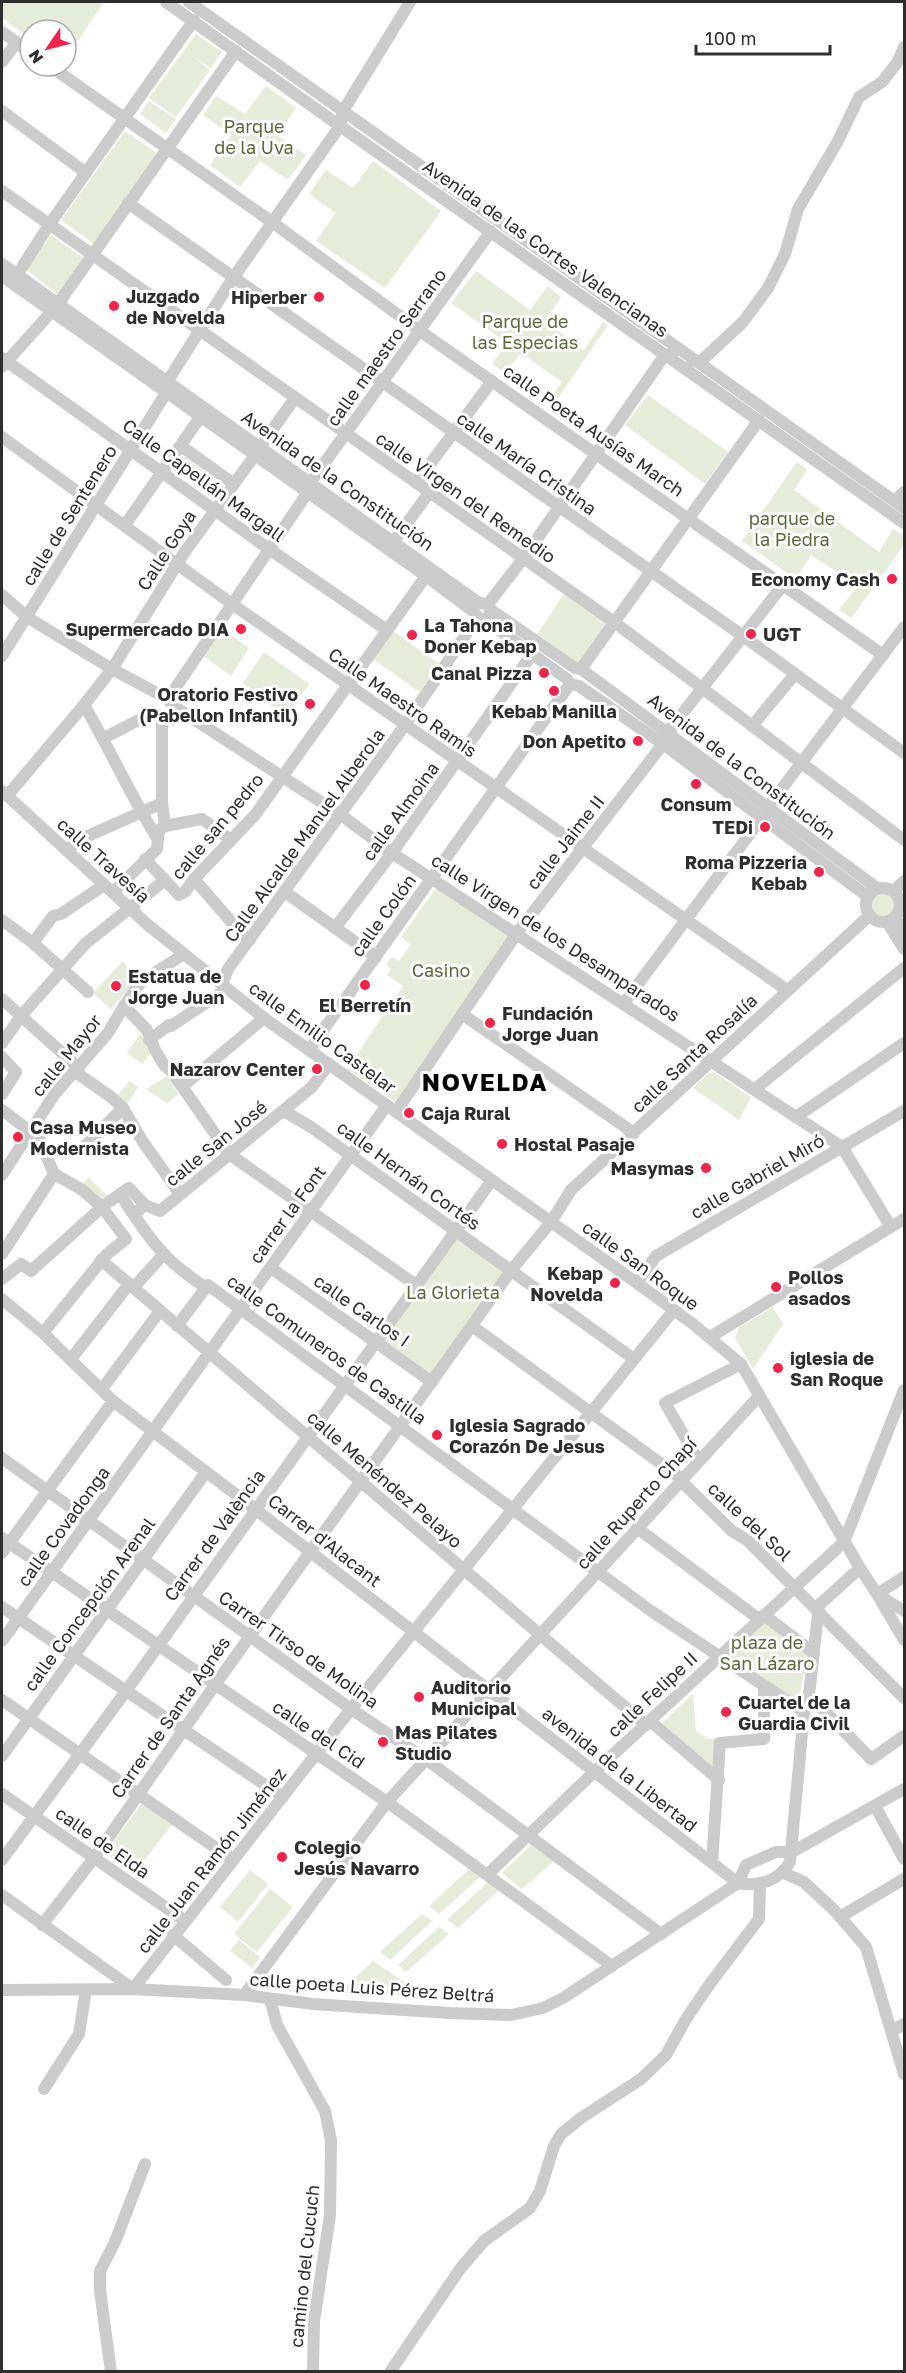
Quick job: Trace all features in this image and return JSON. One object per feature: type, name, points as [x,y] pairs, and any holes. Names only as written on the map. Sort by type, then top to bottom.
[{"type":"street","name":"Avenida de las Cortes Valencianas","points":[[166,2],[904,524]]},
{"type":"street","name":"Avenida de las Cortes Valencianas","points":[[189,2],[699,363],[901,500]]},
{"type":"street","points":[[340,126],[343,111],[410,2]]},
{"type":"street","points":[[7,280],[49,225],[194,20]]},
{"type":"street","points":[[2,32],[17,42],[2,62]]},
{"type":"street","points":[[666,355],[674,352],[699,363],[743,322],[768,288],[785,254],[801,203],[838,141],[859,98],[882,81],[897,63],[904,47]]},
{"type":"street","points":[[3,363],[55,307],[236,51]]},
{"type":"street","name":"calle Poeta Ausías March","points":[[67,78],[272,222],[420,331],[883,655]]},
{"type":"street","points":[[2,111],[85,172]]},
{"type":"street","name":"calle de Sentenero","points":[[2,656],[131,450],[199,331],[233,278],[340,126]]},
{"type":"street","name":"calle Virgen del Remedio","points":[[2,191],[614,622],[904,840]]},
{"type":"street","name":"calle María Cristina","points":[[128,203],[743,636],[904,753]]},
{"type":"street","name":"calle maestro Serrano","points":[[166,700],[382,382],[491,231]]},
{"type":"street","name":"Avenida de la Constitución","points":[[2,264],[7,280],[55,307],[309,488],[426,576],[580,670],[666,738],[872,892]]},
{"type":"street","name":"Calle Alcalde Manuel Alberola","points":[[224,987],[228,969],[405,725],[482,611],[523,559],[666,355]]},
{"type":"street","name":"Calle Capellán Margall","points":[[3,363],[164,472],[269,549],[387,630]]},
{"type":"street","points":[[416,483],[492,381]]},
{"type":"street","name":"Avenida de la Constitución","points":[[168,388],[201,416],[257,451]]},
{"type":"street","name":"Calle Goya","points":[[4,794],[84,705],[112,669],[214,509],[295,398]]},
{"type":"street","points":[[125,525],[201,416]]},
{"type":"street","name":"calle Colón","points":[[309,1050],[572,683],[585,679],[580,670],[759,420]]},
{"type":"street","name":"Calle Maestro Ramis","points":[[2,437],[178,563],[231,604],[787,990]]},
{"type":"street","points":[[182,446],[234,484]]},
{"type":"street","name":"Avenida de la Constitución","points":[[309,488],[394,541],[532,654],[572,683],[666,738]]},
{"type":"street","points":[[394,541],[429,493]]},
{"type":"street","name":"calle san pedro","points":[[165,880],[179,895],[185,892],[194,879],[255,815],[426,576]]},
{"type":"street","name":"calle Jaime II","points":[[391,1109],[462,1014],[517,933],[702,688],[783,585]]},
{"type":"street","name":"calle Virgen de los Desamparados","points":[[2,595],[27,617],[166,700],[340,815],[392,853],[433,877],[842,1148],[891,1227]]},
{"type":"street","points":[[624,1003],[841,708],[904,627]]},
{"type":"street","name":"calle Almoina","points":[[335,928],[392,853],[532,654]]},
{"type":"street","points":[[752,726],[795,674]]},
{"type":"street","points":[[104,738],[158,714],[167,714],[166,700],[153,705],[158,714],[165,826]]},
{"type":"street","points":[[84,705],[157,838]]},
{"type":"street","name":"calle Travesía","points":[[4,794],[131,909],[203,967]]},
{"type":"street","points":[[66,850],[88,836],[162,803]]},
{"type":"street","points":[[33,944],[53,916],[109,888],[157,849],[159,830],[165,826],[202,819],[231,840]]},
{"type":"street","points":[[2,1043],[21,1016],[85,945],[165,880],[145,859]]},
{"type":"street","points":[[194,879],[241,933],[250,940]]},
{"type":"street","points":[[894,891],[904,881]]},
{"type":"street","points":[[887,888],[894,891],[900,904],[891,920],[877,922],[869,916],[865,906],[872,892],[887,888]]},
{"type":"street","points":[[285,892],[376,957]]},
{"type":"street","name":"calle Santa Rosalía","points":[[512,1270],[551,1222],[571,1190],[869,916]]},
{"type":"street","points":[[2,920],[88,992]]},
{"type":"street","points":[[891,920],[904,934]]},
{"type":"street","points":[[891,920],[904,949]]},
{"type":"street","name":"calle Mayor","points":[[2,1175],[54,1095],[119,1018],[124,1006],[141,982],[184,954]]},
{"type":"street","points":[[203,967],[215,972],[228,969]]},
{"type":"street","name":"calle Emilio Castelar","points":[[203,967],[224,987],[264,1018],[551,1222]]},
{"type":"street","points":[[754,1089],[904,968]]},
{"type":"street","points":[[149,1040],[224,987]]},
{"type":"street","points":[[2,999],[77,1070],[123,1108],[143,1142],[180,1194]]},
{"type":"street","points":[[124,1006],[147,1030],[149,1040],[164,1065],[183,1086],[229,1154],[310,1213],[416,1285]]},
{"type":"street","points":[[462,1014],[634,1133]]},
{"type":"street","points":[[183,1086],[264,1018]]},
{"type":"street","points":[[796,1117],[904,1043]]},
{"type":"street","points":[[2,1057],[16,1072],[2,1094]]},
{"type":"street","name":"calle San José","points":[[145,1205],[160,1211],[312,1087],[329,1064]]},
{"type":"street","points":[[83,1148],[123,1108]]},
{"type":"street","name":"carrer la Font","points":[[154,1431],[351,1157],[391,1109]]},
{"type":"street","points":[[2,1110],[39,1138],[54,1174],[81,1189],[102,1207],[126,1239],[101,1260],[44,1333]]},
{"type":"street","name":"calle Hernán Cortés","points":[[284,1111],[311,1127],[634,1359]]},
{"type":"street","name":"calle Gabriel Miró","points":[[637,1283],[656,1256],[904,1112]]},
{"type":"street","points":[[54,1174],[3,1253],[31,1271],[102,1207],[129,1188],[145,1205],[134,1214]]},
{"type":"street","name":"Carrer de València","points":[[2,1860],[126,1691],[492,1180]]},
{"type":"street","name":"calle Comuneros de Castilla","points":[[120,1194],[164,1254],[207,1287],[345,1384],[651,1611],[804,1712]]},
{"type":"street","points":[[710,1337],[904,1219]]},
{"type":"street","name":"calle San Roque","points":[[551,1222],[674,1310],[741,1364],[844,1542],[904,1640]]},
{"type":"street","points":[[71,1359],[131,1286],[164,1254]]},
{"type":"street","name":"calle Menéndez Pelayo","points":[[101,1260],[540,1635],[719,1779]]},
{"type":"street","points":[[2,1279],[21,1264]]},
{"type":"street","name":"calle Carlos I","points":[[271,1268],[432,1382]]},
{"type":"street","points":[[432,1382],[512,1270]]},
{"type":"street","points":[[177,1326],[207,1287]]},
{"type":"street","name":"Carrer d'Alacant","points":[[2,1299],[44,1333],[112,1401],[414,1631]]},
{"type":"street","name":"calle Juan Ramón Jiménez","points":[[133,1989],[172,1935],[284,1797],[351,1709],[674,1310]]},
{"type":"street","points":[[102,1389],[160,1311]]},
{"type":"street","name":"calle del Sol","points":[[472,1326],[681,1479],[732,1531],[747,1540],[795,1587],[904,1698]]},
{"type":"street","points":[[699,1461],[665,1403],[741,1364]]},
{"type":"street","name":"Carrer de Santa Agnés","points":[[42,1925],[94,1857],[432,1382]]},
{"type":"street","points":[[844,1542],[904,1390]]},
{"type":"street","name":"calle Ruperto Chapí","points":[[244,1995],[387,1802],[759,1396]]},
{"type":"street","points":[[4,1544],[48,1490],[112,1401]]},
{"type":"street","name":"calle Covadonga","points":[[2,1641],[154,1431]]},
{"type":"street","name":"Carrer Tirso de Molina","points":[[2,1458],[351,1709],[427,1760],[662,1934]]},
{"type":"street","name":"calle Concepción Arenal","points":[[2,1756],[206,1473]]},
{"type":"street","points":[[637,1528],[814,1653]]},
{"type":"street","name":"calle Felipe II","points":[[488,1874],[594,1772],[844,1542]]},
{"type":"street","name":"calle del Cid","points":[[4,1544],[52,1573],[387,1802],[612,1966]]},
{"type":"street","points":[[738,1883],[750,1885],[760,1883],[776,1879],[784,1873],[792,1852],[804,1712],[809,1695],[819,1605],[860,1568]]},
{"type":"street","points":[[904,1577],[877,1594],[904,1611]]},
{"type":"street","points":[[2,1607],[284,1797]]},
{"type":"street","name":"avenida de la Libertad","points":[[414,1631],[738,1883]]},
{"type":"street","points":[[712,1863],[720,1743],[764,1739],[764,1686]]},
{"type":"street","points":[[809,1695],[871,1759],[904,1736]]},
{"type":"street","points":[[2,1700],[232,1859]]},
{"type":"street","points":[[792,1852],[904,1789]]},
{"type":"street","name":"calle de Elda","points":[[2,1794],[184,1920]]},
{"type":"street","points":[[875,1806],[904,1859]]},
{"type":"street","name":"calle poeta Luis Pérez Beltrá","points":[[2,1990],[133,1989],[244,1995],[427,2012],[511,2015],[543,2008],[563,1998],[738,1883],[746,1865],[776,1852],[792,1852]]},
{"type":"street","points":[[784,1873],[804,1882],[840,1917],[866,1947],[904,2074]]},
{"type":"street","points":[[840,1917],[904,1879]]},
{"type":"street","points":[[390,2372],[466,2262],[484,2241],[530,2208],[540,2191],[554,2146],[561,2134],[581,2118],[641,2079],[666,2055],[703,1993],[759,1919],[760,1883]]},
{"type":"street","points":[[2,1895],[133,1989]]},
{"type":"street","points":[[172,1935],[226,1980]]},
{"type":"street","points":[[44,2089],[79,2034],[86,1990]]},
{"type":"street","name":"camino del Cucuch","points":[[270,1999],[277,2025],[325,2111],[331,2140],[330,2215],[314,2321],[313,2372]]},
{"type":"street","points":[[892,2031],[904,2024]]},
{"type":"street","points":[[111,2372],[100,2290],[100,2271],[115,2242],[145,2164]]},
{"type":"green space","points":[[2,2],[104,2],[78,40],[78,18],[18,18],[18,29],[2,18]]},
{"type":"green space","points":[[196,34],[222,52],[211,68],[195,58],[210,70],[176,117],[149,98]]},
{"type":"green space","name":"Parque de la Uva","points":[[266,86],[296,108],[277,135],[306,155],[288,180],[260,161],[240,187],[210,165],[231,135],[203,115],[216,96],[245,114]]},
{"type":"green space","points":[[149,101],[176,119],[166,133],[140,114]]},
{"type":"green space","points":[[125,131],[158,154],[94,244],[61,220]]},
{"type":"green space","points":[[373,161],[441,211],[385,288],[316,241],[336,213],[309,194],[326,170],[353,188]]},
{"type":"green space","points":[[51,235],[85,259],[58,295],[26,269]]},
{"type":"green space","name":"Parque de las Especias","points":[[476,271],[530,310],[548,286],[561,297],[545,321],[584,350],[603,322],[608,325],[552,407],[547,403],[562,382],[521,353],[505,373],[492,364],[507,343],[451,303]]},
{"type":"green space","points":[[648,395],[728,452],[705,484],[625,425]]},
{"type":"green space","points":[[181,457],[185,457],[223,485],[218,497],[212,498],[175,470]]},
{"type":"green space","name":"parque de la Piedra","points":[[797,462],[807,470],[794,490],[879,552],[893,529],[904,536],[904,545],[851,618],[839,610],[858,586],[811,555],[796,579],[742,541]]},
{"type":"green space","points":[[564,594],[606,624],[579,664],[537,634]]},
{"type":"green space","points":[[221,628],[249,648],[231,676],[202,655]]},
{"type":"green space","points":[[389,628],[439,664],[419,692],[369,656]]},
{"type":"green space","points":[[264,652],[309,684],[286,716],[243,683]]},
{"type":"green space","name":"Casino","points":[[440,889],[508,934],[509,939],[397,1103],[347,1069],[403,986],[387,975],[391,969],[386,965],[391,957],[399,961],[411,944],[401,937],[434,891]]},
{"type":"green space","points":[[882,891],[892,895],[896,905],[892,915],[882,919],[872,915],[868,905],[872,895]]},
{"type":"green space","points":[[123,961],[136,981],[111,1009],[93,993]]},
{"type":"green space","points":[[140,1033],[152,1051],[142,1064],[127,1053]]},
{"type":"green space","points":[[714,1072],[751,1097],[739,1120],[693,1088],[709,1073]]},
{"type":"green space","points":[[167,1076],[179,1094],[167,1103],[146,1089]]},
{"type":"green space","points":[[129,1081],[138,1087],[125,1108],[116,1098]]},
{"type":"green space","points":[[88,1177],[110,1199],[102,1204],[82,1186]]},
{"type":"green space","name":"La Glorieta","points":[[455,1236],[507,1271],[430,1377],[379,1342]]},
{"type":"green space","points":[[773,1307],[783,1324],[753,1369],[735,1338],[739,1327]]},
{"type":"green space","name":"plaza de San Lázaro","points":[[765,1619],[808,1653],[798,1703],[728,1655]]},
{"type":"green space","points":[[693,1694],[696,1731],[709,1739],[717,1738],[716,1762],[710,1767],[662,1723]]},
{"type":"green space","points":[[142,1803],[173,1823],[134,1874],[105,1853]]},
{"type":"green space","points":[[531,1845],[554,1861],[522,1889],[502,1873]]},
{"type":"green space","points":[[470,1868],[481,1876],[439,1914],[429,1906]]},
{"type":"green space","points":[[250,1870],[268,1884],[238,1922],[220,1907]]},
{"type":"green space","points":[[489,1881],[500,1889],[458,1928],[447,1920]]},
{"type":"green space","points":[[270,1889],[293,1907],[257,1952],[234,1934]]},
{"type":"green space","points":[[422,1914],[432,1921],[390,1960],[380,1952]]},
{"type":"green space","points":[[439,1927],[449,1934],[406,1972],[398,1965]]},
{"type":"green space","points":[[239,1940],[260,1957],[252,1968],[230,1951]]},
{"type":"green space","points":[[373,1961],[416,1990],[412,1996],[340,1992]]},
{"type":"place","name":"Hiperber","points":[[319,297]]},
{"type":"place","name":"Juzgado de Novelda","points":[[114,306]]},
{"type":"place","name":"Economy Cash","points":[[892,579]]},
{"type":"place","name":"Supermercado DIA","points":[[241,629]]},
{"type":"place","name":"UGT","points":[[751,634]]},
{"type":"place","name":"La Tahona Doner Kebap","points":[[412,635]]},
{"type":"place","name":"Canal Pizza","points":[[544,673]]},
{"type":"place","name":"Kebab Manilla","points":[[554,691]]},
{"type":"place","name":"Oratorio Festivo (Pabellon Infantil)","points":[[310,704]]},
{"type":"place","name":"Don Apetito","points":[[638,741]]},
{"type":"place","name":"Consum","points":[[696,784]]},
{"type":"place","name":"TEDi","points":[[765,827]]},
{"type":"place","name":"Roma Pizzeria Kebab","points":[[819,872]]},
{"type":"place","name":"El Berretín","points":[[365,985]]},
{"type":"place","name":"Estatua de Jorge Juan","points":[[116,986]]},
{"type":"place","name":"Fundación Jorge Juan","points":[[490,1023]]},
{"type":"place","name":"Nazarov Center","points":[[317,1069]]},
{"type":"place","name":"Caja Rural","points":[[409,1113]]},
{"type":"place","name":"Casa Museo Modernista","points":[[18,1137]]},
{"type":"place","name":"Hostal Pasaje","points":[[502,1144]]},
{"type":"place","name":"Masymas","points":[[706,1168]]},
{"type":"place","name":"Kebap Novelda","points":[[615,1283]]},
{"type":"place","name":"Pollos asados","points":[[776,1287]]},
{"type":"place","name":"iglesia de San Roque","points":[[778,1368]]},
{"type":"place","name":"Iglesia Sagrado Corazón De Jesus","points":[[437,1435]]},
{"type":"place","name":"Auditorio Municipal","points":[[419,1697]]},
{"type":"place","name":"Cuartel de la Guardia Civil","points":[[726,1712]]},
{"type":"place","name":"Mas Pilates Studio","points":[[383,1742]]},
{"type":"place","name":"Colegio Jesús Navarro","points":[[282,1857]]},
{"type":"district","name":"NOVELDA","points":[[485,1081]]}]
